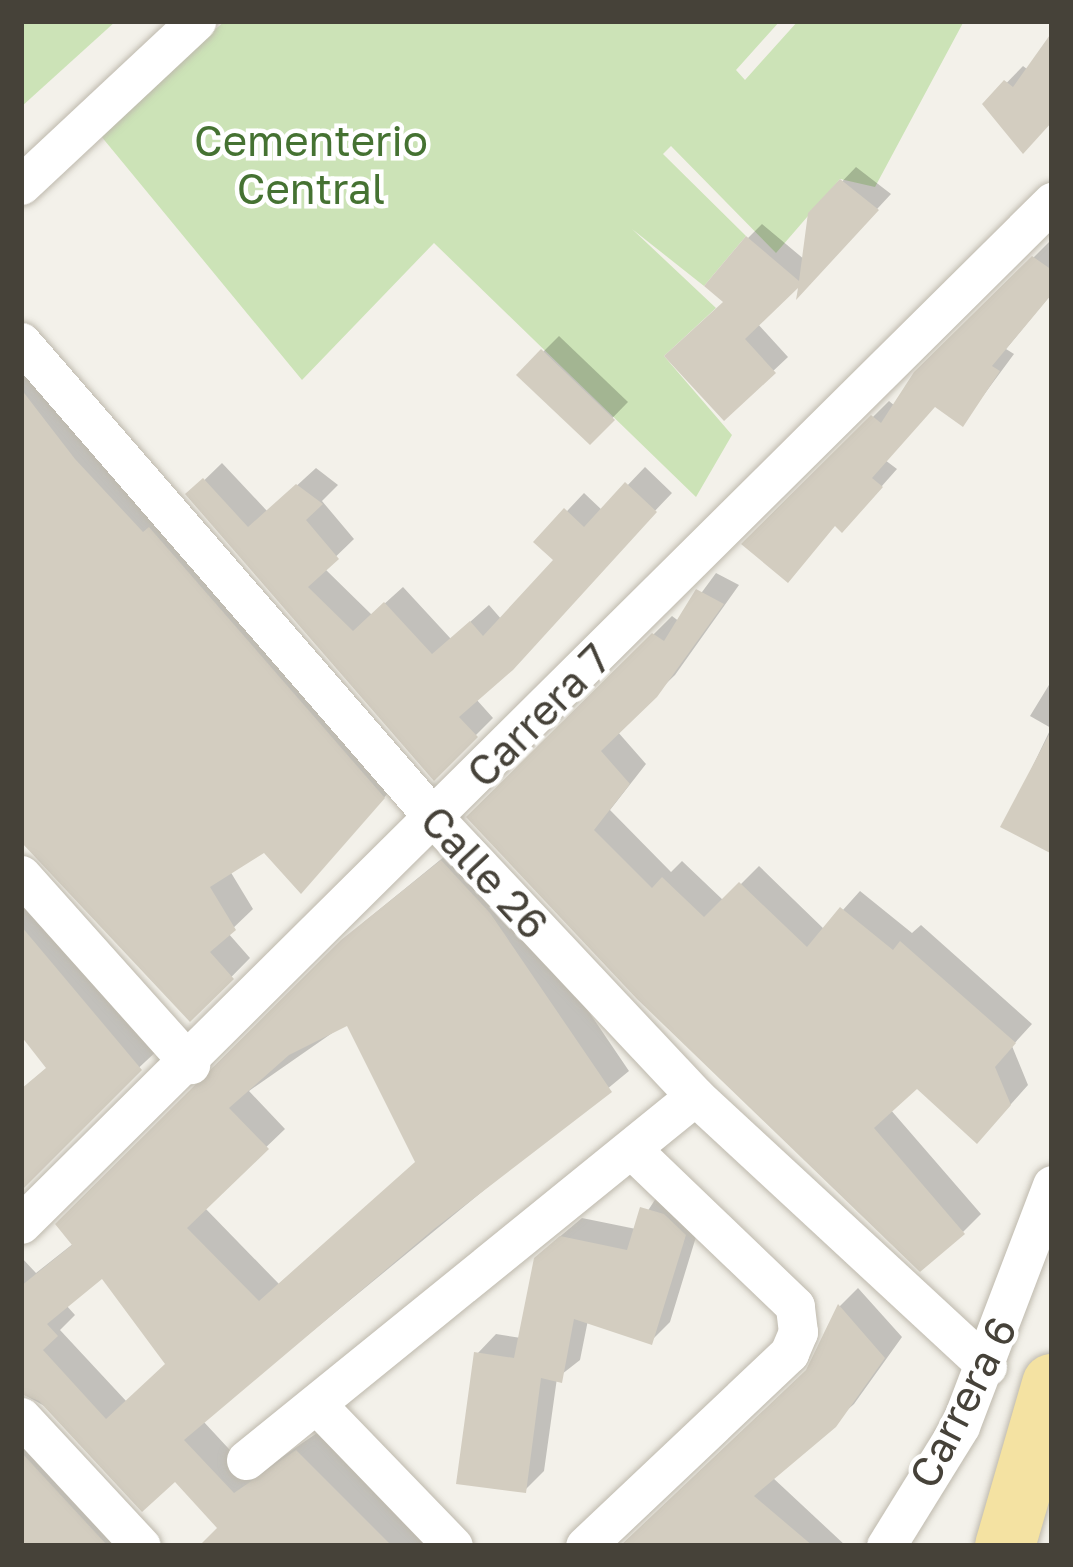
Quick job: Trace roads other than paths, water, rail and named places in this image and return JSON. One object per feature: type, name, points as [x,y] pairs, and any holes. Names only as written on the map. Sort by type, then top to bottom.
[{"type":"main road","points":[[1005,1546],[1052,1384]]},
{"type":"street","points":[[21,184],[196,21]]},
{"type":"street","name":"Carrera 7","points":[[21,1224],[190,1064],[1052,202]]},
{"type":"street","name":"Calle 26","points":[[21,342],[434,818],[695,1096],[987,1366]]},
{"type":"street","points":[[21,874],[190,1064]]},
{"type":"street","points":[[246,1460],[695,1096]]},
{"type":"street","points":[[585,1546],[789,1353],[798,1332],[795,1306],[631,1149]]},
{"type":"street","name":"Carrera 6","points":[[886,1546],[987,1366],[1052,1185]]},
{"type":"street","points":[[316,1404],[453,1546]]},
{"type":"street","points":[[21,1417],[141,1546]]},
{"type":"park label","name":"Cementerio Central","points":[[311,164]]}]
